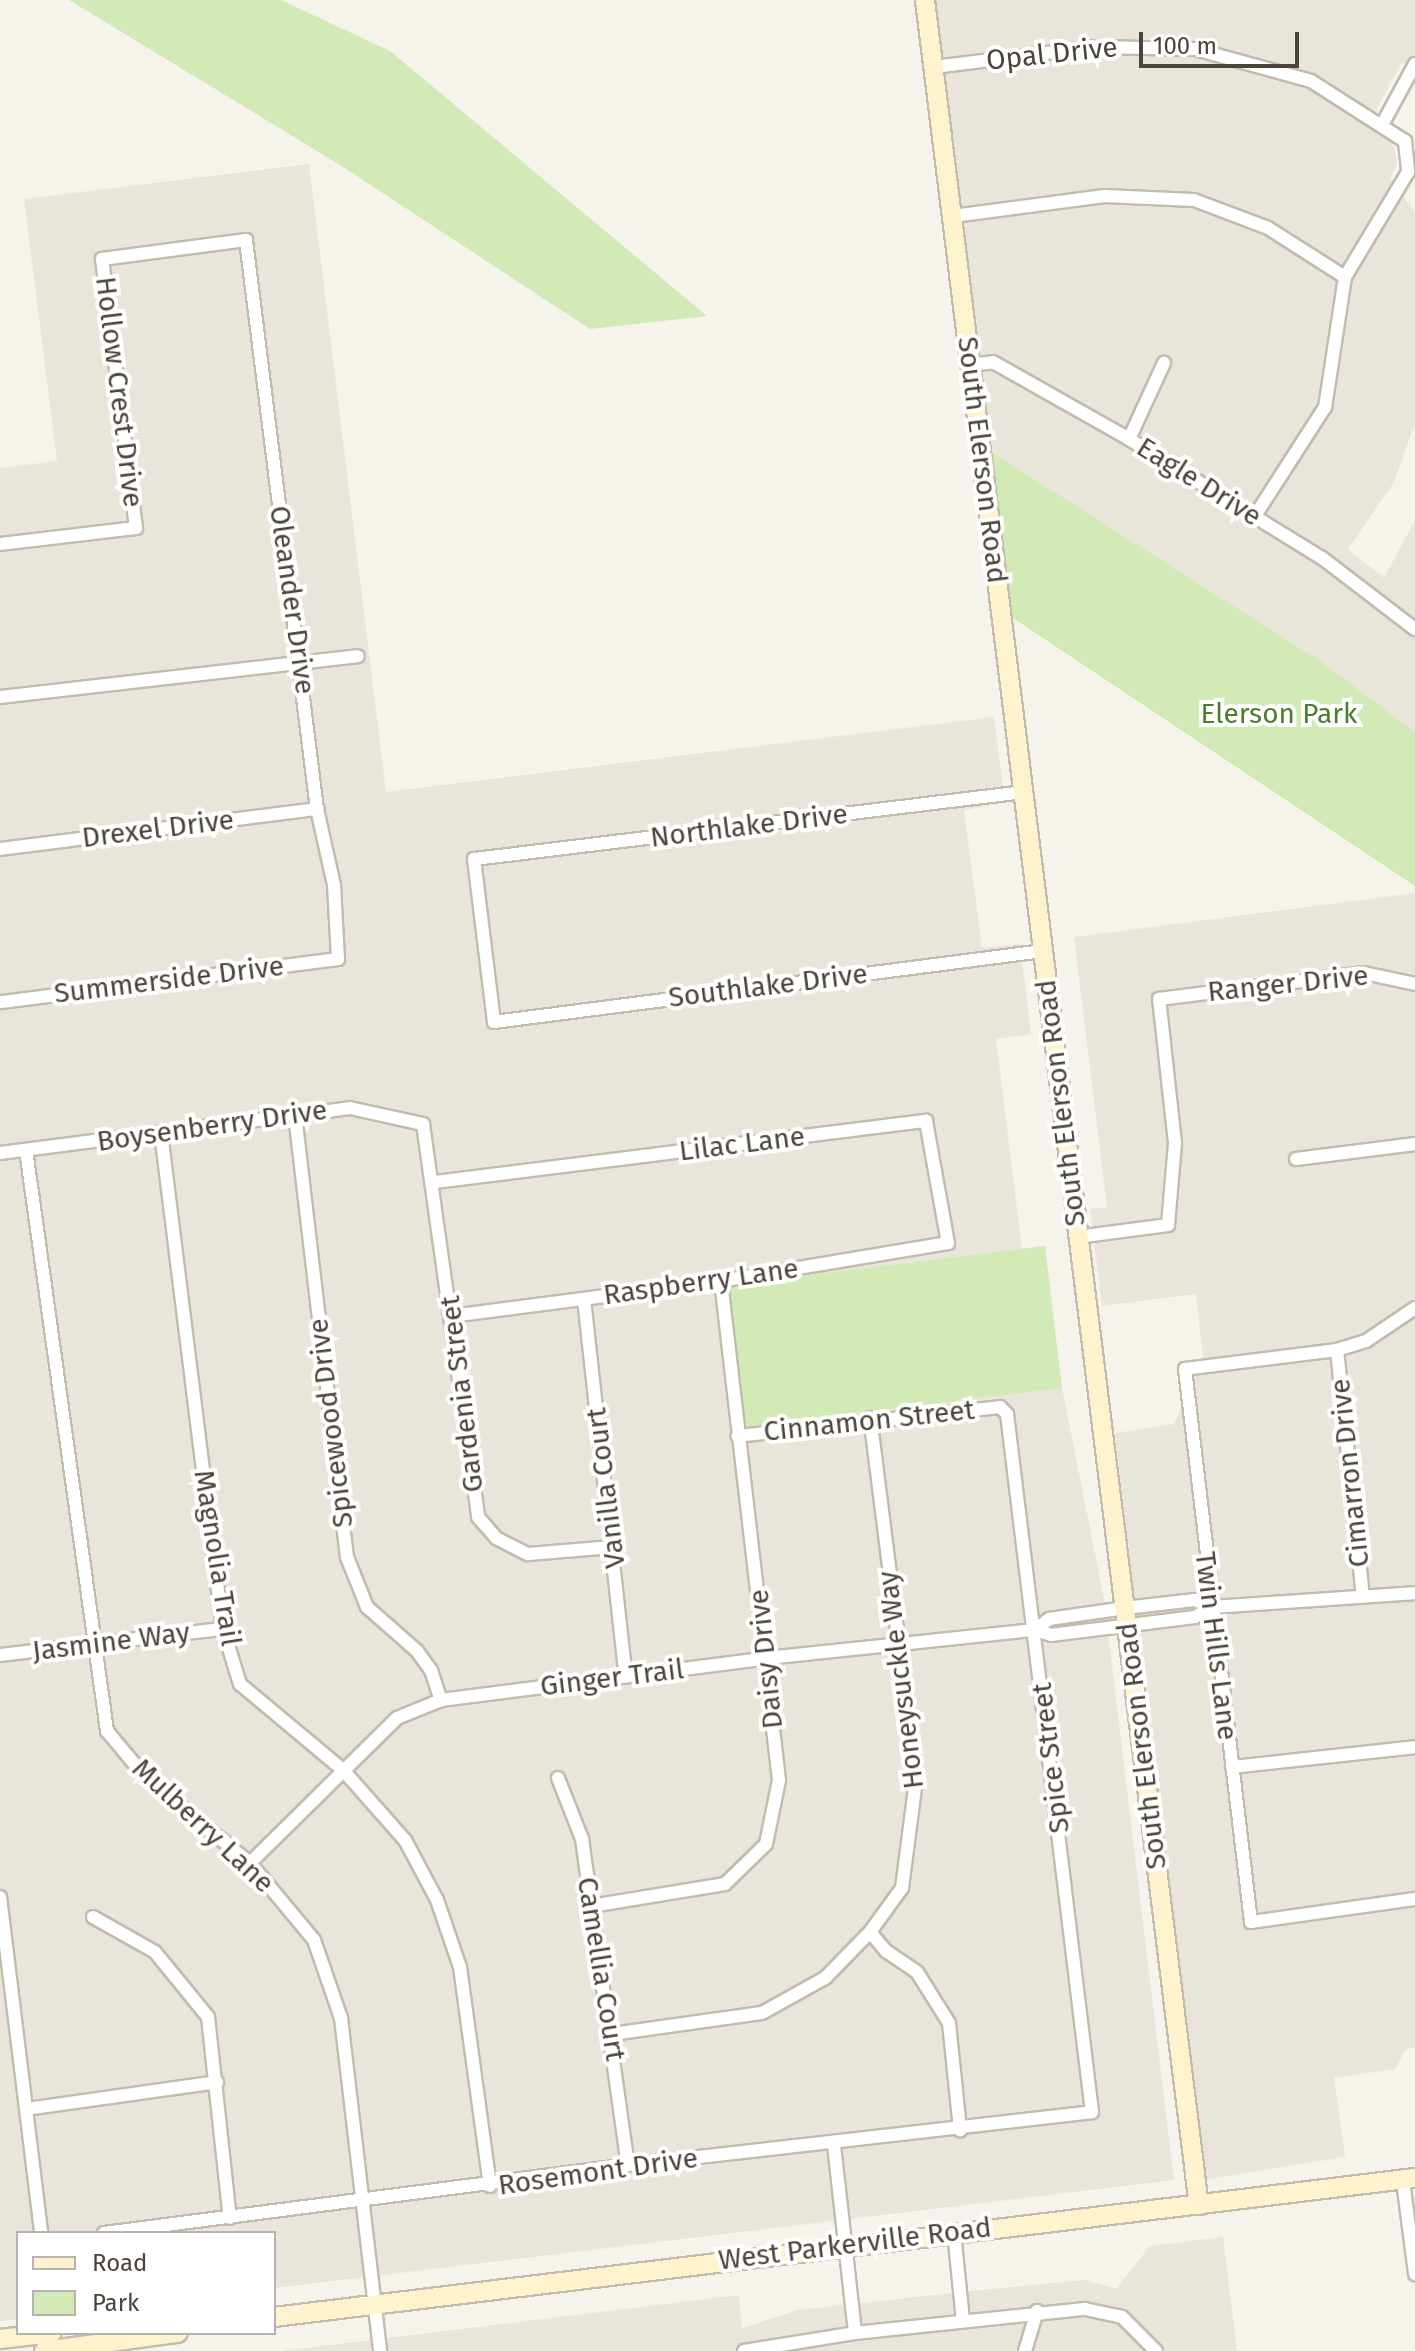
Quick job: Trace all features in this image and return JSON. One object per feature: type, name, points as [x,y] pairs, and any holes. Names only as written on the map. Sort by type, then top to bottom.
[{"type":"street","name":"South Elerson Road","points":[[925,0],[1199,2205]]},
{"type":"street","name":"Opal Drive","points":[[934,67],[1094,47],[1195,49],[1311,81],[1383,123],[1405,141],[1408,172],[1345,277]]},
{"type":"street","points":[[1383,123],[1415,64]]},
{"type":"street","points":[[953,216],[1105,196],[1194,200],[1268,228],[1345,277],[1325,407],[1254,517]]},
{"type":"street","name":"Hollow Crest Drive","points":[[0,544],[136,528],[102,259],[246,240]]},
{"type":"street","name":"Oleander Drive","points":[[246,240],[302,661],[317,809],[334,885],[338,959]]},
{"type":"street","name":"Eagle Drive","points":[[970,365],[993,362],[1129,439],[1322,558],[1415,629]]},
{"type":"street","points":[[1129,439],[1164,363]]},
{"type":"street","points":[[0,697],[358,656]]},
{"type":"street","name":"Northlake Drive","points":[[494,1022],[474,859],[1024,792]]},
{"type":"street","name":"Drexel Drive","points":[[0,849],[317,809]]},
{"type":"street","name":"Southlake Drive","points":[[494,1022],[1043,951]]},
{"type":"street","name":"Summerside Drive","points":[[0,1002],[338,959]]},
{"type":"street","name":"Ranger Drive","points":[[1077,1237],[1168,1225],[1175,1143],[1159,999],[1364,973],[1415,984]]},
{"type":"street","name":"Boysenberry Drive","points":[[0,1153],[350,1108],[423,1124]]},
{"type":"street","name":"Spicewood Drive","points":[[295,1115],[347,1557],[367,1607],[417,1651],[431,1670],[441,1700]]},
{"type":"street","name":"Lilac Lane","points":[[435,1182],[926,1121],[948,1243]]},
{"type":"street","name":"Gardenia Street","points":[[423,1124],[435,1182],[453,1316],[470,1488],[478,1517],[496,1538],[528,1554],[613,1547]]},
{"type":"street","name":"Magnolia Trail","points":[[161,1133],[223,1629],[240,1684],[343,1770],[405,1840],[446,1927],[460,1967],[490,2186]]},
{"type":"street","points":[[1296,1159],[1415,1144]]},
{"type":"street","name":"Mulberry Lane","points":[[26,1150],[107,1731],[147,1779],[250,1863],[314,1940],[341,2018],[380,2351]]},
{"type":"street","name":"Raspberry Lane","points":[[453,1316],[721,1281],[948,1243]]},
{"type":"street","name":"Daisy Drive","points":[[591,1906],[725,1884],[766,1844],[779,1780],[721,1281]]},
{"type":"street","name":"Vanilla Court","points":[[584,1299],[626,1677]]},
{"type":"street","points":[[1337,1350],[1366,1341],[1415,1308]]},
{"type":"street","name":"Twin Hills Lane","points":[[1337,1350],[1185,1369],[1251,1922],[1415,1899]]},
{"type":"street","name":"Cimarron Drive","points":[[1337,1350],[1363,1597]]},
{"type":"street","name":"Cinnamon Street","points":[[738,1436],[870,1418],[1000,1407]]},
{"type":"street","name":"Spice Street","points":[[1000,1407],[1007,1414],[1092,2112]]},
{"type":"street","name":"Honeysuckle Way","points":[[612,2034],[762,2013],[825,1978],[870,1932],[902,1888],[915,1818],[916,1780],[870,1418]]},
{"type":"street","name":"Ginger Trail","points":[[250,1863],[397,1718],[441,1700],[767,1658],[1035,1630],[1049,1619],[1126,1617],[1195,1600],[1211,1607],[1415,1593]]},
{"type":"street","name":"Jasmine Way","points":[[0,1655],[223,1629]]},
{"type":"street","points":[[1232,1767],[1415,1747]]},
{"type":"street","name":"Camellia Court","points":[[558,1778],[582,1839],[612,2034],[628,2165]]},
{"type":"street","points":[[0,1897],[41,2231]]},
{"type":"street","points":[[93,1917],[155,1952],[208,2017],[230,2218]]},
{"type":"street","points":[[870,1932],[917,1972],[949,2023],[960,2130]]},
{"type":"street","points":[[26,2109],[217,2082]]},
{"type":"street","name":"Rosemont Drive","points":[[121,2231],[490,2186],[628,2165],[834,2145],[1092,2112]]},
{"type":"street","points":[[834,2145],[855,2333]]},
{"type":"street","points":[[1409,2180],[1415,2274]]},
{"type":"street","name":"West Parkerville Road","points":[[276,2316],[845,2244],[1409,2180]]},
{"type":"street","points":[[954,2232],[963,2321]]},
{"type":"street","points":[[744,2351],[794,2346],[855,2333],[1037,2311],[1085,2309],[1122,2317],[1156,2351]]},
{"type":"street","points":[[1025,2351],[1037,2311]]},
{"type":"street","points":[[0,2339],[35,2335]]},
{"type":"street","points":[[44,2351],[163,2335]]},
{"type":"shaded area","points":[[936,0],[1415,0],[1415,65],[1401,63],[1369,124],[1393,141],[1397,163],[1390,179],[1415,212],[1415,424],[1393,484],[1348,549],[1384,578],[1415,520],[1415,732],[1319,660],[990,451]]},
{"type":"shaded area","points":[[309,164],[386,792],[994,717],[1005,803],[964,810],[982,948],[1020,944],[1031,1034],[996,1039],[1022,1249],[726,1285],[743,1427],[1062,1388],[1104,1599],[1174,2180],[276,2288],[276,2231],[16,2231],[16,2319],[0,2321],[0,468],[57,461],[24,199]]},
{"type":"shaded area","points":[[1415,893],[1415,2048],[1406,2049],[1395,2069],[1334,2078],[1345,2157],[1201,2180],[1115,1433],[1174,1424],[1203,1357],[1196,1294],[1102,1306],[1090,1209],[1107,1207],[1074,937]]},
{"type":"shaded area","points":[[1223,2237],[1237,2351],[282,2351],[739,2295],[742,2328],[798,2310],[980,2290],[1085,2280],[1116,2289],[1150,2246]]},
{"type":"green space","points":[[69,0],[281,0],[390,51],[707,316],[590,329],[340,165]]},
{"type":"green space","name":"Elerson Park","points":[[990,451],[1319,660],[1415,732],[1415,886],[1001,610]]},
{"type":"green space","points":[[1045,1246],[1062,1388],[744,1427],[726,1285]]}]
